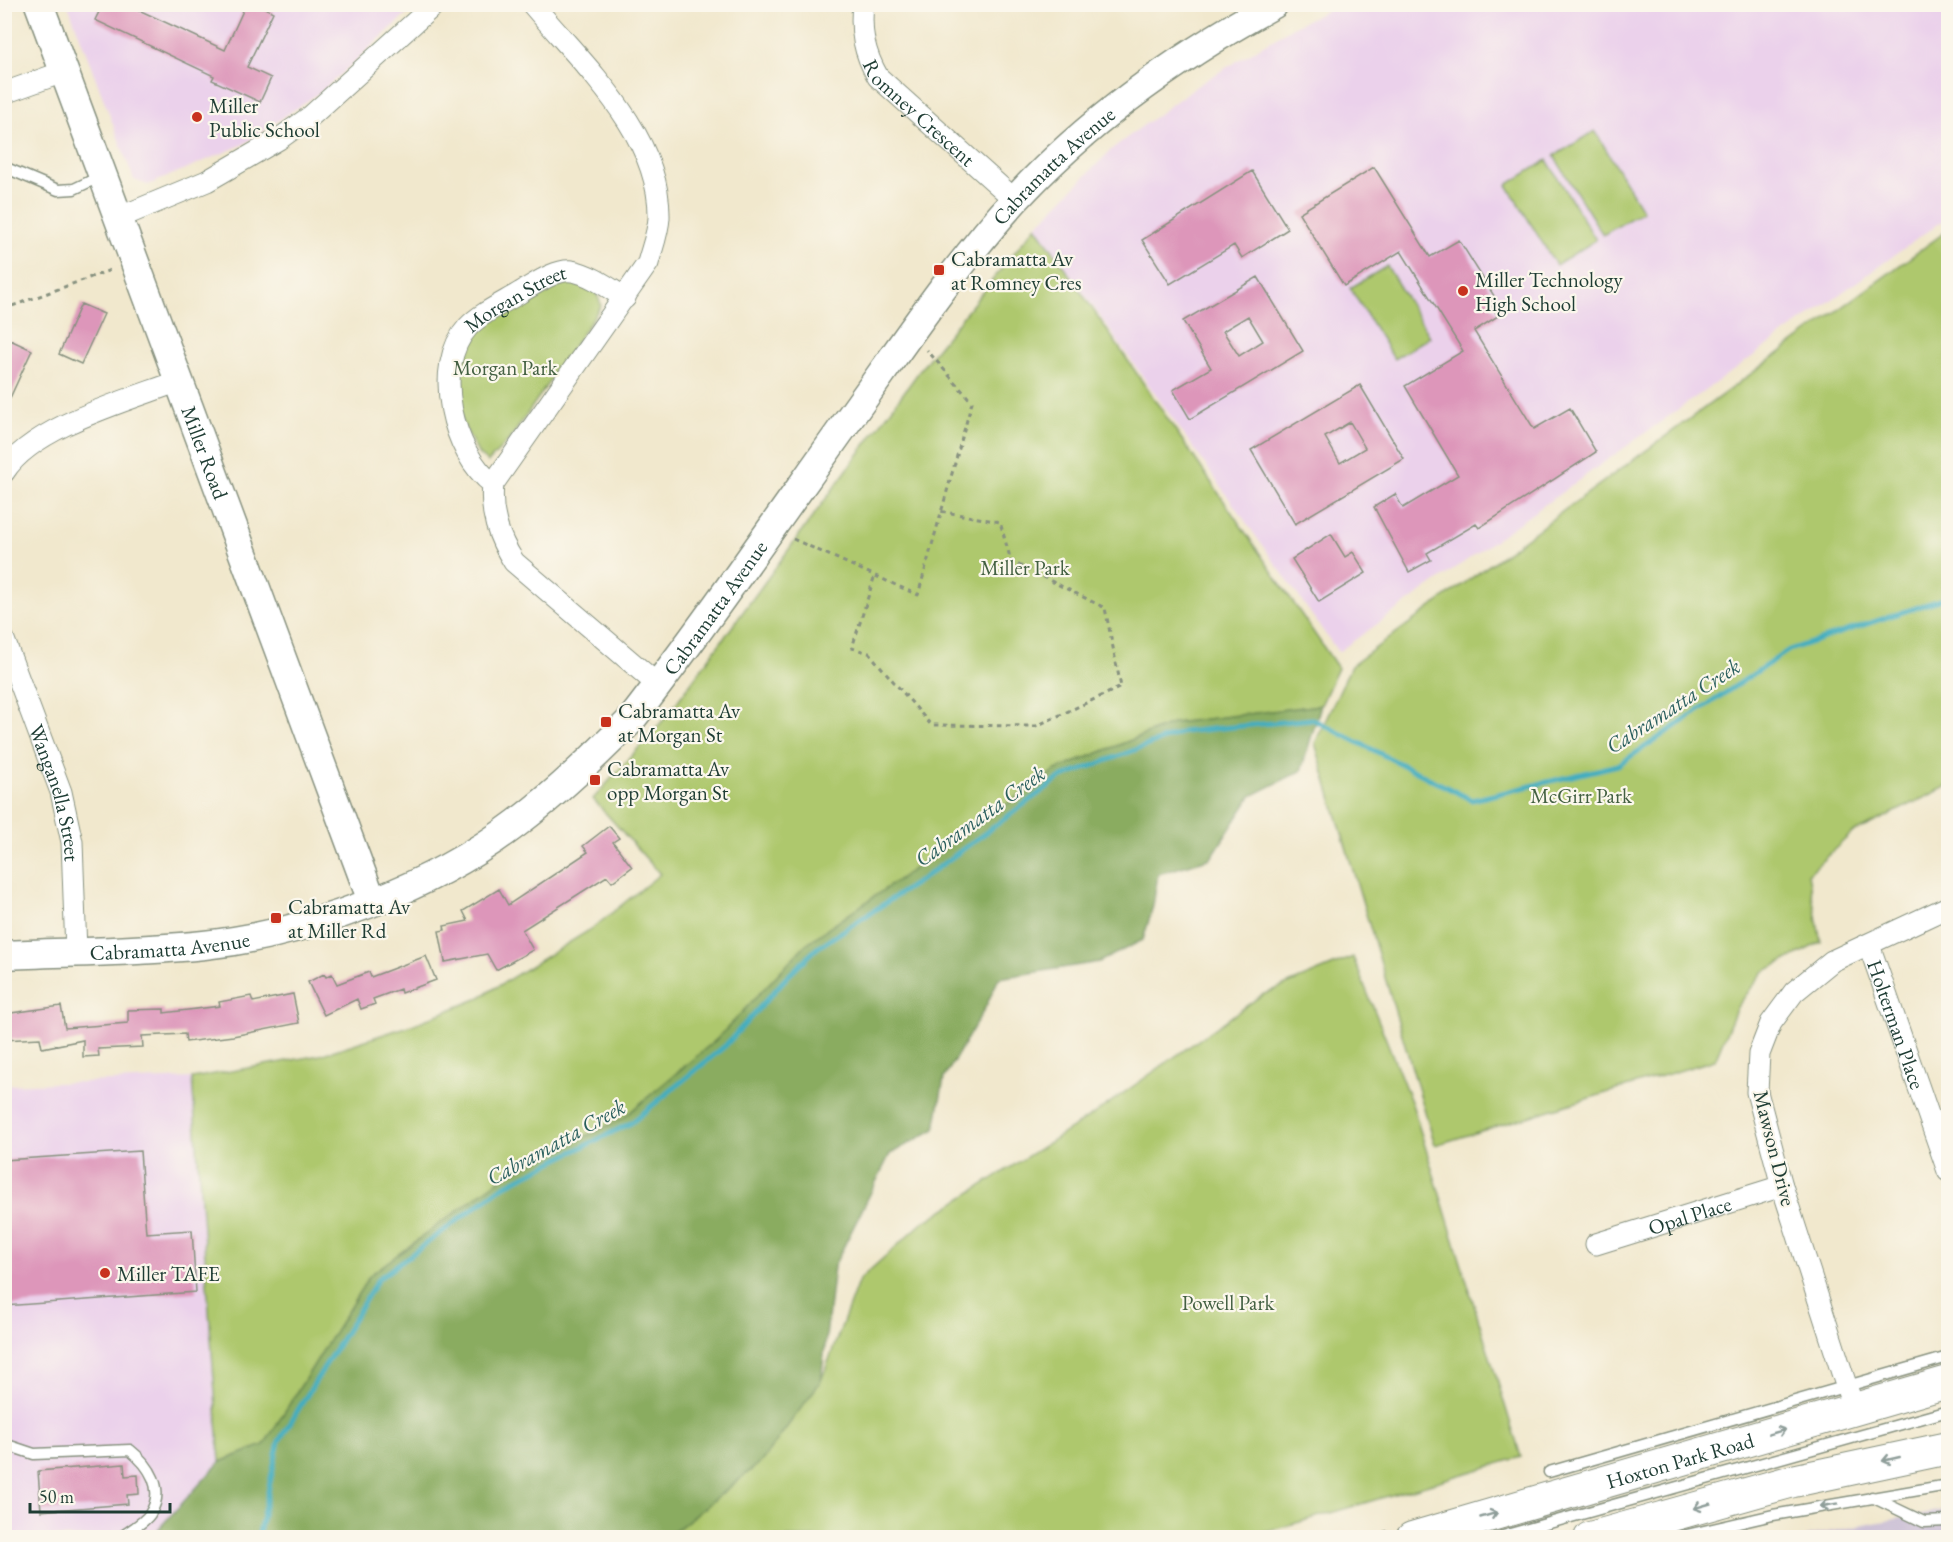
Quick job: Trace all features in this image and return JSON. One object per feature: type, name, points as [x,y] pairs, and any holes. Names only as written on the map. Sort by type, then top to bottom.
[{"type":"main road","name":"Hoxton Park Road","points":[[1412,1538],[1850,1398],[1948,1382]]},
{"type":"main road","points":[[1590,1538],[1793,1481],[1948,1448]]},
{"type":"street","name":"Miller Road","points":[[39,4],[372,901]]},
{"type":"street","points":[[117,218],[207,180],[279,139],[311,116],[435,4]]},
{"type":"street","points":[[532,4],[620,109],[639,140],[655,176],[659,220],[648,263],[493,484],[492,498],[496,529],[514,562],[658,685]]},
{"type":"street","name":"Romney Crescent","points":[[863,4],[861,21],[864,44],[868,60],[878,76],[1015,200]]},
{"type":"street","name":"Cabramatta Avenue","points":[[4,955],[205,945],[241,939],[322,919],[372,901],[447,866],[517,823],[583,768],[631,720],[948,279],[1015,200],[1061,155],[1126,100],[1180,62],[1274,4]]},
{"type":"street","points":[[4,93],[63,72]]},
{"type":"street","name":"Morgan Street","points":[[493,484],[480,474],[469,457],[453,413],[448,388],[450,362],[468,326],[533,285],[568,271],[587,276],[625,298]]},
{"type":"street","points":[[4,472],[30,444],[59,428],[179,381]]},
{"type":"street","name":"Wanganella Street","points":[[4,640],[61,792],[72,842],[76,952]]},
{"type":"street","name":"Mawson Drive","points":[[1850,1398],[1782,1186],[1757,1092],[1759,1054],[1771,1023],[1794,992],[1832,961],[1948,908]]},
{"type":"street","name":"Holterman Place","points":[[1869,945],[1948,1172]]},
{"type":"street","name":"Opal Place","points":[[1596,1244],[1782,1186]]},
{"type":"lane","points":[[4,167],[58,190],[74,189],[102,176]]},
{"type":"lane","points":[[1549,1472],[1850,1398],[1948,1357]]},
{"type":"lane","points":[[1496,1538],[1948,1411]]},
{"type":"lane","points":[[4,1444],[34,1454],[130,1450],[147,1463],[154,1479],[156,1500],[149,1516],[120,1538]]},
{"type":"lane","points":[[1674,1538],[1773,1515],[1948,1485]]},
{"type":"lane","points":[[1872,1497],[1924,1522],[1948,1521]]},
{"type":"path","points":[[4,309],[114,269]]},
{"type":"path","points":[[788,536],[874,578],[918,595],[972,402],[927,350]]},
{"type":"path","points":[[874,578],[852,648],[869,653],[931,725],[1036,726],[1121,687],[1105,608],[1011,561],[1000,522],[940,510]]},
{"type":"shaded area","name":"Miller Public School","points":[[68,5],[417,5],[323,90],[244,144],[148,185],[134,180]]},
{"type":"shaded area","name":"Miller Technology High School","points":[[1339,5],[1948,5],[1948,217],[1338,652],[1036,226],[1113,148],[1195,87],[1296,25]]},
{"type":"shaded area","name":"Miller TAFE","points":[[192,1078],[220,1462],[151,1537],[5,1537],[4,1085]]},
{"type":"shaded area","points":[[1948,1509],[1948,1537],[1803,1538],[1807,1536]]},
{"type":"green space","points":[[1595,131],[1643,211],[1603,235],[1554,156]]},
{"type":"green space","points":[[1547,160],[1596,240],[1556,265],[1507,185]]},
{"type":"green space","name":"Miller Park","points":[[1036,226],[1338,668],[1321,705],[1174,723],[1056,770],[806,944],[717,1039],[623,1118],[505,1176],[370,1275],[264,1445],[220,1462],[192,1078],[320,1055],[412,1025],[477,999],[593,928],[660,874],[593,799],[666,717],[926,362]]},
{"type":"green space","name":"McGirr Park","points":[[1948,230],[1948,786],[1852,833],[1808,874],[1821,942],[1763,972],[1737,1007],[1715,1060],[1435,1145],[1315,743],[1351,666]]},
{"type":"green space","points":[[1387,266],[1430,337],[1394,359],[1350,288]]},
{"type":"green space","name":"Morgan Park","points":[[561,279],[575,280],[592,288],[601,306],[510,439],[488,462],[479,455],[463,424],[454,383],[468,340],[482,326]]},
{"type":"green space","points":[[1321,705],[1301,771],[1251,796],[1211,858],[1158,874],[1153,906],[1143,940],[1099,962],[999,978],[985,1008],[944,1078],[935,1129],[890,1154],[834,1266],[821,1381],[761,1462],[675,1531],[657,1538],[151,1537],[220,1462],[264,1445],[370,1275],[505,1176],[623,1118],[717,1039],[806,944],[1056,770],[1174,723]]},
{"type":"green space","name":"Powell Park","points":[[1353,957],[1412,1104],[1521,1457],[1249,1537],[657,1538],[675,1531],[761,1462],[821,1381],[859,1280],[921,1224],[1091,1116],[1262,995]]},
{"type":"building","points":[[103,4],[126,4],[225,50],[246,4],[257,4],[273,12],[247,67],[271,78],[260,102],[212,80],[214,76],[95,20]]},
{"type":"building","points":[[1374,167],[1430,257],[1459,240],[1496,299],[1490,303],[1498,316],[1474,331],[1534,429],[1570,408],[1596,452],[1479,528],[1476,524],[1427,553],[1431,560],[1409,572],[1374,507],[1395,494],[1403,508],[1458,475],[1405,386],[1463,351],[1401,251],[1344,286],[1299,213]]},
{"type":"building","points":[[1252,171],[1288,229],[1242,258],[1234,245],[1170,284],[1142,240]]},
{"type":"building","points":[[1258,277],[1303,351],[1190,419],[1173,390],[1211,368],[1183,321]],"holes":[[[1248,316],[1263,341],[1239,356],[1223,331]]]},
{"type":"building","points":[[81,304],[104,314],[81,364],[59,354]]},
{"type":"building","points":[[8,339],[32,350],[4,411],[4,347]]},
{"type":"building","points":[[1360,385],[1404,459],[1295,524],[1251,450]],"holes":[[[1350,422],[1365,448],[1340,463],[1325,437]]]},
{"type":"building","points":[[1331,534],[1345,557],[1353,552],[1366,573],[1319,602],[1292,559]]},
{"type":"building","points":[[609,826],[619,838],[613,842],[632,867],[612,882],[607,876],[522,930],[533,950],[496,970],[487,954],[445,962],[439,931],[445,930],[444,926],[468,921],[463,911],[499,889],[508,905],[588,852],[583,846]]},
{"type":"building","points":[[426,956],[436,980],[401,993],[400,989],[373,999],[375,1004],[361,1009],[357,999],[324,1015],[308,982],[324,974],[326,977],[332,974],[337,984],[369,972],[371,977]]},
{"type":"building","points":[[293,994],[299,1023],[233,1036],[186,1042],[185,1034],[142,1036],[143,1047],[98,1049],[99,1056],[83,1057],[83,1040],[42,1048],[40,1038],[4,1040],[4,1014],[61,1006],[65,1028],[128,1023],[128,1010],[164,1009],[164,1013],[220,1006],[219,1002],[251,996],[253,1002]]},
{"type":"building","points":[[140,1151],[146,1233],[192,1230],[196,1292],[4,1306],[4,1160]]},
{"type":"building","points":[[124,1464],[125,1476],[138,1475],[139,1494],[127,1495],[128,1504],[41,1511],[38,1471]]},
{"type":"waterway","name":"Cabramatta Creek","points":[[258,1538],[279,1441],[378,1279],[504,1186],[631,1123],[725,1046],[786,978],[817,948],[925,877],[1060,778],[1183,732],[1312,719],[1472,800],[1618,765],[1789,650],[1948,597]]},
{"type":"place","name":"Miller Public School","points":[[197,117]]},
{"type":"place","name":"Cabramatta Av at Romney Cres","points":[[939,270]]},
{"type":"place","name":"Miller Technology High School","points":[[1463,291]]},
{"type":"place","name":"Cabramatta Av at Morgan St","points":[[606,722]]},
{"type":"place","name":"Cabramatta Av opp Morgan St","points":[[595,780]]},
{"type":"place","name":"Cabramatta Av at Miller Rd","points":[[276,918]]},
{"type":"place","name":"Miller TAFE","points":[[105,1273]]}]
